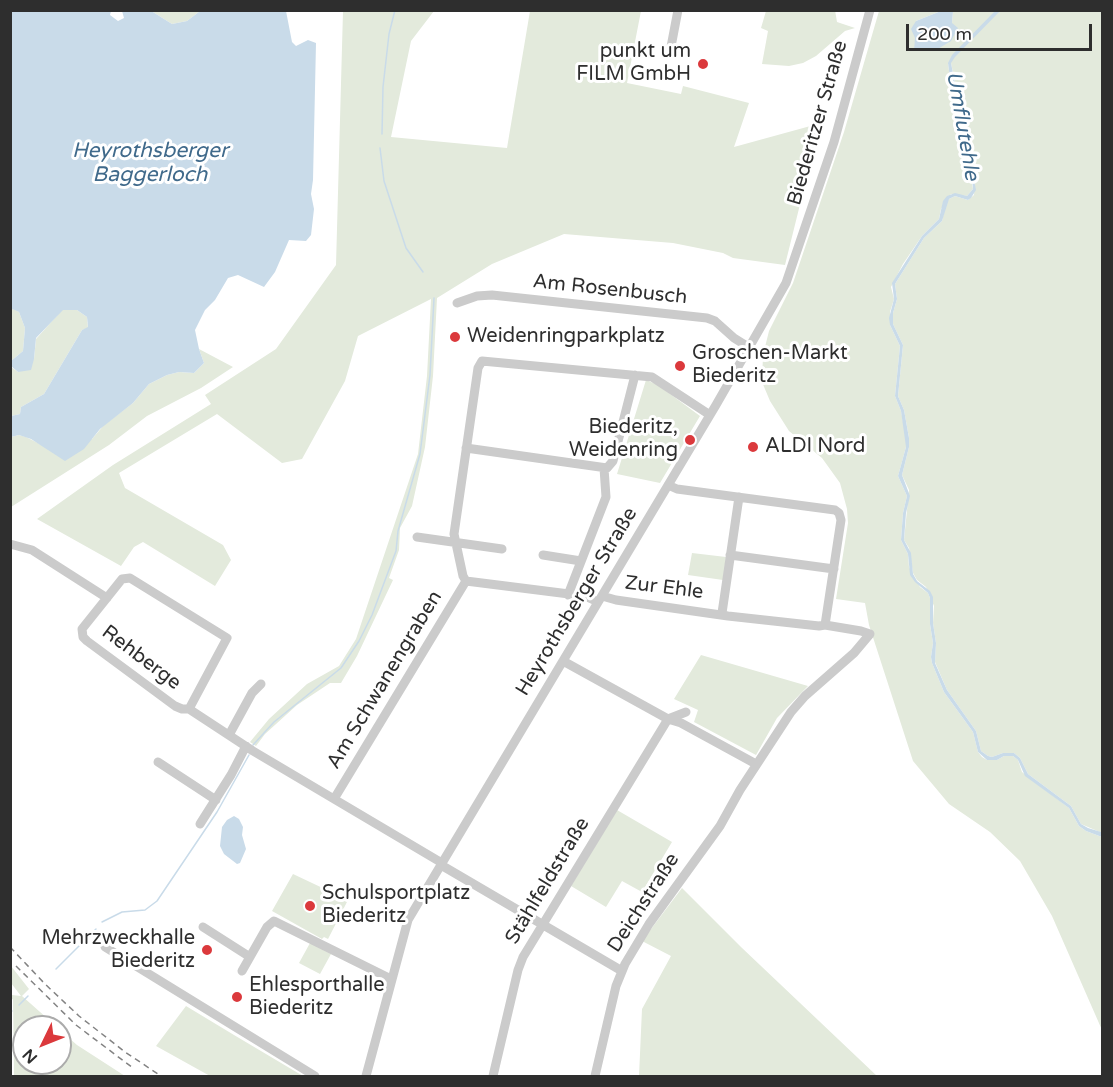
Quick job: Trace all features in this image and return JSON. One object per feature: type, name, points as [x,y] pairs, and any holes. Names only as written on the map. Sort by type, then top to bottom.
[{"type":"street","points":[[670,52],[678,10]]},
{"type":"street","name":"Biederitzer Straße","points":[[800,244],[834,142],[870,10]]},
{"type":"street","name":"Heyrothsberger Straße","points":[[366,1077],[406,924],[750,348],[783,290],[800,244]]},
{"type":"street","name":"Am Rosenbusch","points":[[457,303],[477,296],[492,295],[707,318],[715,321],[734,338],[750,348]]},
{"type":"street","points":[[466,580],[454,534],[478,368],[482,361],[658,379],[710,415]]},
{"type":"street","points":[[466,448],[604,468],[610,466],[613,462],[635,375]]},
{"type":"street","points":[[568,595],[606,497],[604,468]]},
{"type":"street","points":[[668,485],[677,489],[835,510],[839,513],[841,520],[825,625]]},
{"type":"street","name":"Zur Ehle","points":[[722,614],[739,497]]},
{"type":"street","points":[[417,537],[502,549]]},
{"type":"street","name":"Rehberge","points":[[10,544],[32,550],[107,598]]},
{"type":"street","points":[[543,555],[581,561]]},
{"type":"street","points":[[730,555],[834,569]]},
{"type":"street","name":"Rehberge","points":[[189,709],[227,638],[130,578],[122,579],[82,629],[83,637],[175,706],[189,709],[441,864],[622,971]]},
{"type":"street","name":"Zur Ehle","points":[[466,580],[568,595],[825,625],[870,634]]},
{"type":"street","name":"Am Schwanengraben","points":[[334,799],[466,580]]},
{"type":"street","name":"Deichstraße","points":[[595,1077],[613,998],[622,971],[649,924],[720,826],[756,764],[798,702],[854,653],[870,634]]},
{"type":"street","points":[[563,661],[756,764]]},
{"type":"street","points":[[229,735],[252,693],[261,684]]},
{"type":"street","points":[[668,719],[686,712]]},
{"type":"street","name":"Stählfeldstraße","points":[[493,1077],[519,964],[668,719]]},
{"type":"street","points":[[200,824],[250,748]]},
{"type":"street","points":[[158,762],[216,800]]},
{"type":"street","points":[[242,970],[267,927],[274,921],[391,979]]},
{"type":"street","points":[[203,927],[250,957]]},
{"type":"street","points":[[105,947],[315,1077]]},
{"type":"shaded area","points":[[155,10],[200,11],[187,21],[172,24],[153,12]]},
{"type":"shaded area","points":[[835,10],[837,22],[855,28],[845,31],[816,56],[803,63],[789,66],[762,64],[768,31],[761,28],[766,11]]},
{"type":"shaded area","points":[[343,11],[434,11],[411,41],[391,137],[507,148],[530,11],[641,11],[627,83],[681,94],[683,86],[749,103],[734,147],[825,122],[814,148],[785,265],[733,258],[723,253],[673,243],[564,234],[492,264],[437,298],[433,376],[425,447],[412,506],[400,528],[399,550],[389,578],[393,580],[357,656],[341,683],[330,683],[297,705],[265,734],[256,746],[250,742],[269,719],[307,684],[339,666],[356,639],[418,454],[427,376],[431,299],[358,336],[345,381],[302,459],[282,463],[217,414],[119,473],[125,488],[223,545],[231,560],[215,586],[143,542],[134,547],[121,566],[37,519],[113,465],[211,404],[205,395],[276,349],[336,265]]},
{"type":"shaded area","points":[[879,11],[941,11],[916,21],[952,23],[953,11],[1102,11],[1102,833],[1081,824],[1071,806],[1028,774],[1020,758],[1014,753],[1003,753],[992,757],[981,751],[976,731],[947,690],[935,662],[934,606],[926,587],[917,580],[913,573],[909,548],[904,540],[909,490],[902,475],[909,438],[904,410],[898,396],[903,345],[893,324],[897,299],[895,284],[924,238],[942,221],[949,199],[955,196],[968,200],[974,195],[975,180],[951,63],[948,63],[951,86],[973,189],[967,196],[951,194],[941,209],[939,219],[922,236],[903,264],[891,287],[894,299],[890,312],[890,325],[900,346],[895,396],[901,411],[906,438],[906,447],[898,476],[907,496],[901,540],[908,554],[909,567],[920,587],[928,593],[930,598],[932,663],[944,692],[973,732],[978,752],[982,757],[987,760],[997,760],[1004,756],[1013,756],[1018,760],[1022,772],[1069,808],[1079,826],[1102,837],[1102,1030],[1052,916],[1020,861],[990,832],[949,804],[913,761],[869,625],[865,603],[836,599],[848,523],[840,483],[822,458],[789,431],[770,401],[762,382],[763,355],[769,331],[793,283],[844,132]]},
{"type":"shaded area","points":[[11,308],[19,312],[25,328],[23,351],[11,361]]},
{"type":"shaded area","points":[[62,310],[77,310],[87,317],[88,328],[82,330],[44,394],[21,407],[20,414],[11,416],[10,366],[18,372],[34,359],[36,339]]},
{"type":"shaded area","points":[[199,349],[233,367],[201,388],[147,416],[109,445],[11,507],[11,437],[19,435],[40,444],[92,439],[104,425],[133,403],[149,384],[179,372],[194,373],[204,363]]},
{"type":"shaded area","points":[[646,380],[658,385],[700,416],[660,483],[617,474]]},
{"type":"shaded area","points":[[692,553],[726,557],[723,580],[688,575]]},
{"type":"shaded area","points":[[701,655],[808,686],[777,718],[756,755],[694,722],[698,710],[674,699]]},
{"type":"shaded area","points":[[617,810],[672,842],[642,892],[622,881],[606,907],[571,886]]},
{"type":"shaded area","name":"Schulsportplatz Biederitz","points":[[293,874],[348,900],[328,939],[324,937],[322,939],[272,911]]},
{"type":"shaded area","points":[[682,888],[877,1076],[639,1076],[642,1009],[671,956],[642,941]]},
{"type":"shaded area","points":[[310,943],[331,954],[320,974],[299,963]]},
{"type":"shaded area","points":[[11,966],[29,989],[22,996],[43,1015],[13,1015],[11,993],[12,999],[12,995],[21,996],[11,983]]},
{"type":"shaded area","points":[[186,1006],[303,1076],[210,1076],[156,1046]]},
{"type":"shaded area","points":[[72,1041],[125,1076],[14,1076],[72,1075]]},
{"type":"water","name":"Umflutehle","points":[[996,10],[1000,11],[951,63],[976,190],[968,200],[955,196],[949,199],[942,221],[924,238],[895,284],[897,299],[893,324],[903,345],[898,396],[904,410],[909,438],[902,475],[910,496],[904,540],[911,553],[913,574],[933,597],[935,663],[947,690],[976,731],[981,751],[992,757],[1003,753],[1014,753],[1020,758],[1028,774],[1071,806],[1081,824],[1101,832],[1102,837],[1079,826],[1069,808],[1025,776],[1018,760],[1013,756],[987,760],[978,752],[973,732],[944,692],[932,663],[930,598],[910,575],[908,554],[901,540],[907,496],[898,476],[906,447],[901,411],[895,396],[900,346],[889,318],[894,299],[892,283],[922,236],[939,219],[943,201],[947,196],[955,193],[967,196],[973,189],[948,63],[952,55]]},
{"type":"water","name":"Heyrothsberger Baggerloch","points":[[111,11],[110,15],[118,21],[124,18],[122,11],[155,11],[153,12],[172,24],[187,21],[200,11],[286,11],[292,42],[296,46],[308,40],[316,43],[311,194],[314,209],[311,235],[306,241],[289,240],[275,272],[264,287],[238,275],[228,278],[215,300],[205,310],[195,330],[204,363],[194,373],[179,372],[149,384],[133,403],[100,429],[84,449],[65,461],[31,439],[19,435],[11,437],[11,416],[20,414],[21,407],[44,394],[82,330],[88,327],[87,317],[77,310],[63,310],[36,338],[31,370],[18,372],[11,366],[11,361],[23,351],[25,328],[19,312],[10,308],[10,12]]},
{"type":"water","points":[[941,11],[953,11],[952,23],[958,28],[951,41],[936,50],[914,51],[915,38],[911,29],[916,21]]},
{"type":"water","points":[[234,816],[239,819],[243,827],[242,835],[246,849],[240,863],[237,864],[224,854],[220,846],[222,827]]},
{"type":"waterway","points":[[382,134],[383,87],[389,34],[395,10]]},
{"type":"waterway","points":[[380,148],[384,181],[406,248],[423,272]]},
{"type":"waterway","points":[[253,745],[274,722],[341,668],[359,641],[372,615],[396,551],[398,531],[420,454],[430,375],[434,298]]},
{"type":"waterway","points":[[102,922],[122,912],[145,910],[157,901],[217,812],[249,755]]},
{"type":"waterway","points":[[56,969],[96,929]]},
{"type":"waterway","points":[[19,1005],[28,996]]},
{"type":"railway","points":[[10,947],[79,1016],[125,1052],[161,1076]]},
{"type":"railway","points":[[16,966],[76,1025],[133,1068]]},
{"type":"place","name":"punkt um FILM GmbH","points":[[703,64]]},
{"type":"place","name":"Weidenringparkplatz","points":[[455,337]]},
{"type":"place","name":"Groschen-Markt Biederitz","points":[[680,366]]},
{"type":"place","name":"Biederitz, Weidenring","points":[[690,440]]},
{"type":"place","name":"ALDI Nord","points":[[753,447]]},
{"type":"place","name":"Schulsportplatz Biederitz","points":[[310,906]]},
{"type":"place","name":"Mehrzweckhalle Biederitz","points":[[207,950]]},
{"type":"place","name":"Ehlesporthalle Biederitz","points":[[237,997]]}]
